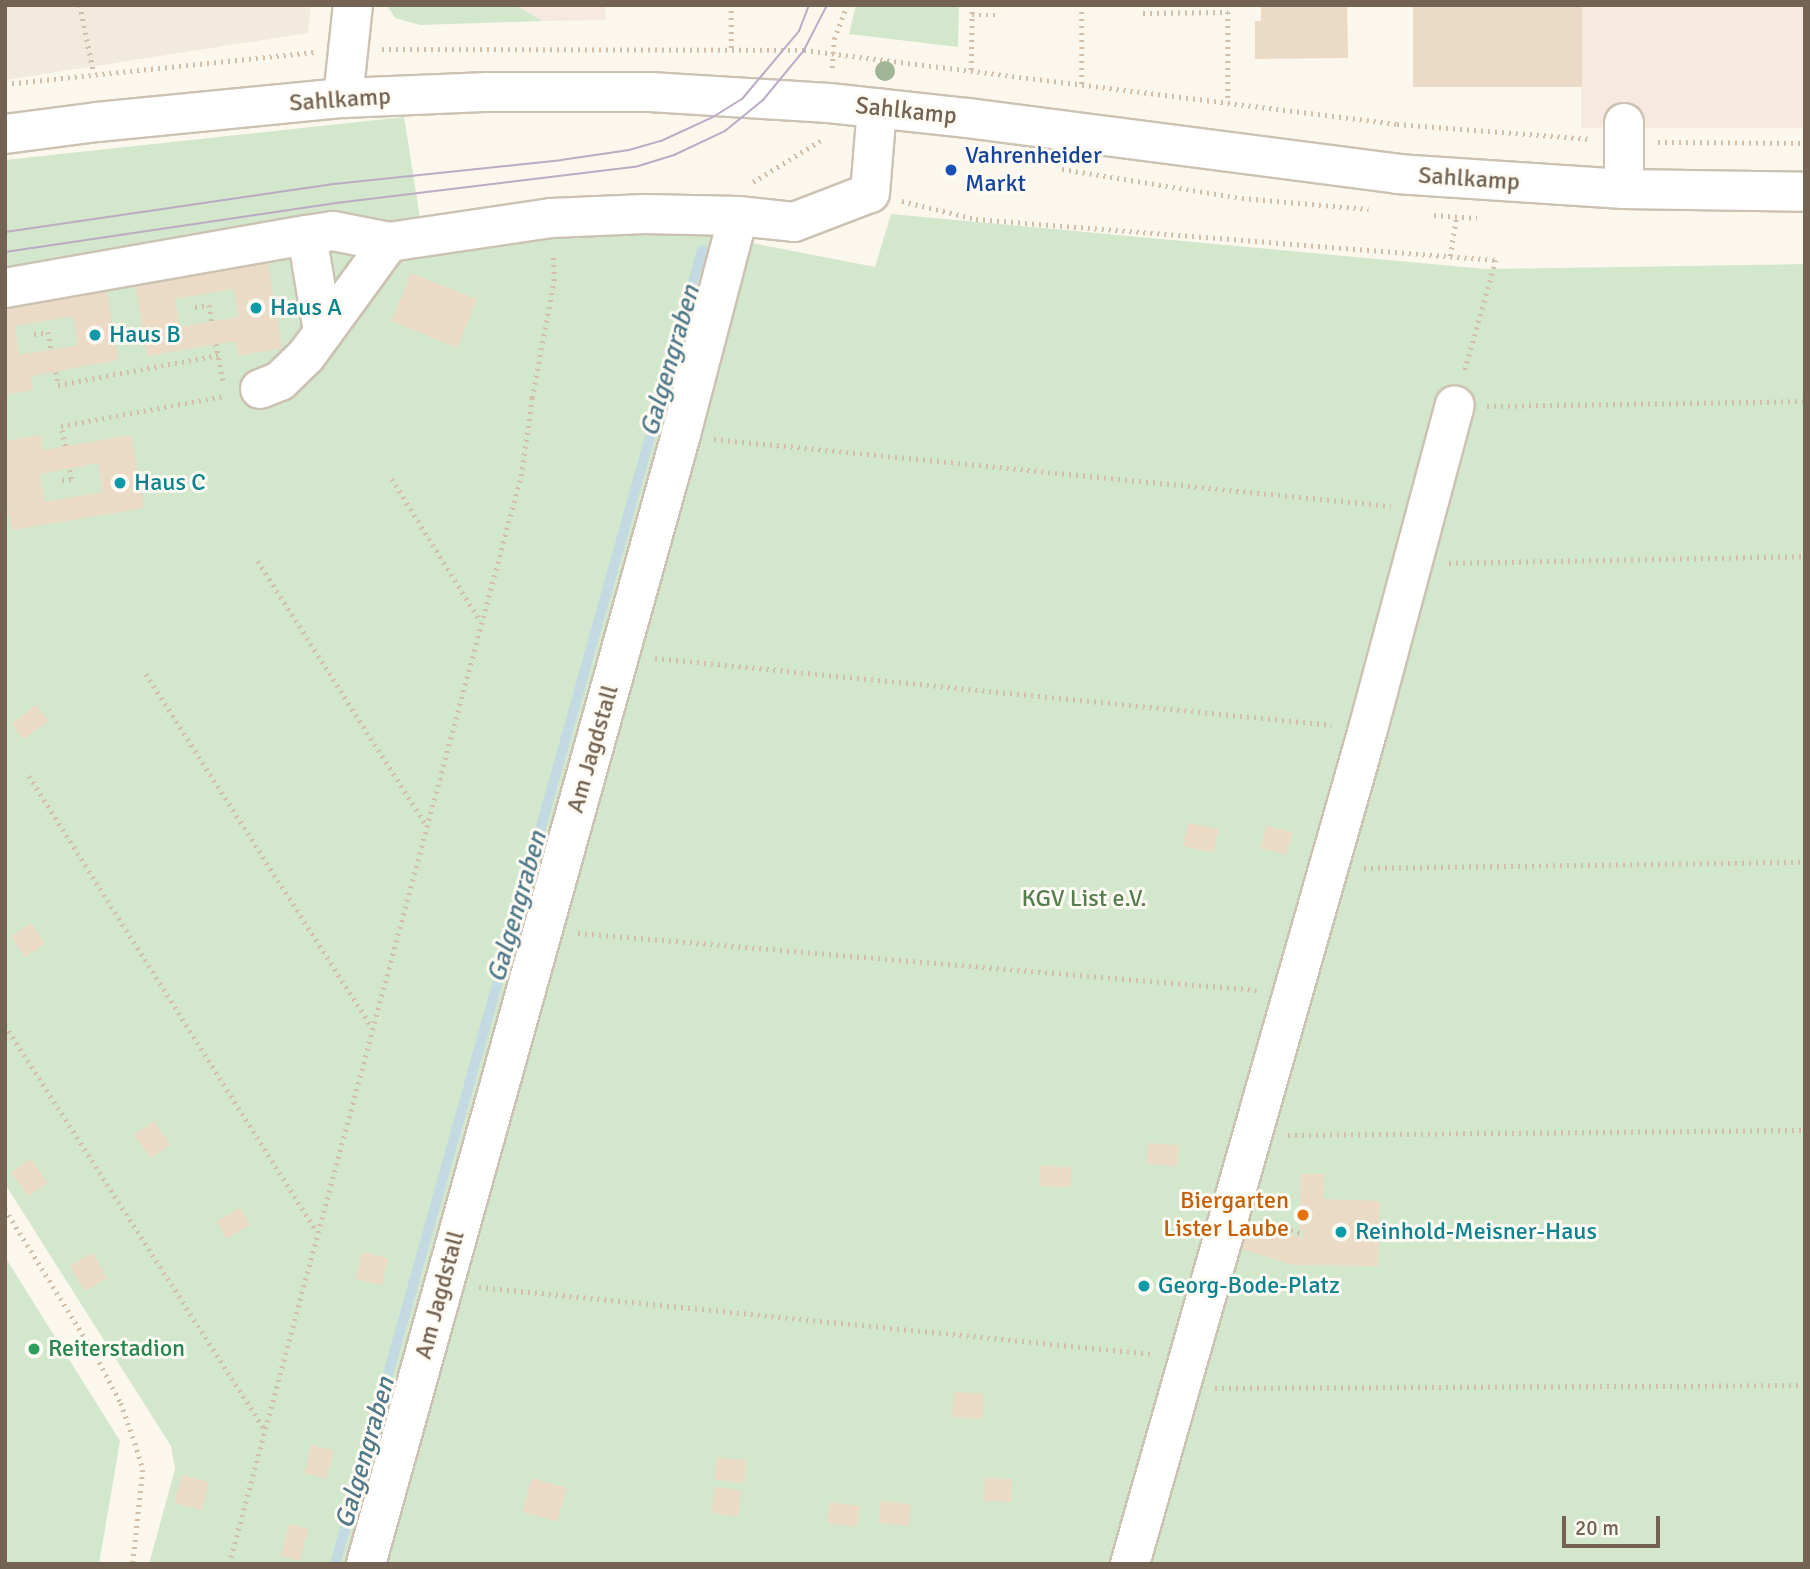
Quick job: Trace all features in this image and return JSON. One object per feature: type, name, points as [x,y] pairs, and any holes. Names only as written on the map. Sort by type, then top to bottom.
[{"type":"street","points":[[343,99],[353,5]]},
{"type":"street","name":"Sahlkamp","points":[[5,134],[97,122],[343,99],[489,92],[650,92],[821,120],[877,108],[1397,174],[1624,189],[1805,192]]},
{"type":"street","points":[[5,288],[333,231],[389,242],[551,218],[645,214],[738,216],[794,222],[870,193],[877,108]]},
{"type":"street","points":[[1624,132],[1624,189]]},
{"type":"street","name":"Am Jagdstall","points":[[366,1564],[542,924],[621,652],[738,216]]},
{"type":"street","points":[[307,235],[323,331]]},
{"type":"street","points":[[243,393],[280,381],[306,356],[389,242]]},
{"type":"street","points":[[1130,1564],[1368,729],[1455,405]]},
{"type":"path","points":[[80,5],[94,74]]},
{"type":"path","points":[[731,5],[731,48],[833,52],[1397,124],[1624,132],[1805,143]]},
{"type":"path","points":[[738,216],[743,189],[825,137],[821,120],[834,39],[847,5]]},
{"type":"path","points":[[971,70],[972,5]]},
{"type":"path","points":[[1082,5],[1082,84]]},
{"type":"path","points":[[1143,13],[1228,12],[1228,103]]},
{"type":"path","points":[[972,15],[999,15]]},
{"type":"path","points":[[870,193],[976,219],[1496,260],[1455,405],[1805,401]]},
{"type":"path","points":[[1450,256],[1456,217]]},
{"type":"path","points":[[229,1564],[521,476],[531,398],[554,281],[551,218]]},
{"type":"path","points":[[195,307],[209,305],[212,321]]},
{"type":"path","points":[[34,334],[48,332],[51,349]]},
{"type":"path","points":[[55,372],[58,385],[218,355]]},
{"type":"path","points":[[65,446],[61,426],[243,393]]},
{"type":"path","points":[[681,434],[1427,510]]},
{"type":"path","points":[[62,480],[71,479],[69,468]]},
{"type":"path","points":[[391,479],[482,622]]},
{"type":"path","points":[[1412,563],[1805,556]]},
{"type":"path","points":[[258,561],[427,826]]},
{"type":"path","points":[[621,652],[644,657],[1368,729]]},
{"type":"path","points":[[146,674],[372,1028]]},
{"type":"path","points":[[29,776],[317,1233]]},
{"type":"path","points":[[1328,865],[1352,868],[1805,862]]},
{"type":"path","points":[[542,924],[571,932],[1292,993]]},
{"type":"path","points":[[5,1025],[265,1431]]},
{"type":"path","points":[[1252,1136],[1805,1130]]},
{"type":"path","points":[[5,1209],[96,1356],[121,1403],[143,1470],[134,1564]]},
{"type":"path","points":[[445,1280],[466,1286],[1184,1373],[1805,1385]]},
{"type":"shaded area","points":[[5,5],[311,5],[308,33],[5,80]]},
{"type":"shaded area","points":[[515,5],[605,5],[606,20],[543,21]]},
{"type":"shaded area","points":[[1581,5],[1805,5],[1805,128],[1581,128]]},
{"type":"green space","points":[[387,5],[515,5],[543,21],[420,25],[395,18]]},
{"type":"green space","points":[[856,5],[959,5],[958,47],[849,34]]},
{"type":"green space","name":"KGV List e.V.","points":[[404,117],[424,243],[640,221],[875,267],[891,214],[1485,269],[1805,264],[1805,1564],[149,1564],[175,1469],[171,1446],[5,1184],[5,160]]},
{"type":"green space","name":"Reiterstadion","points":[[5,1257],[120,1441],[99,1564],[5,1564]]},
{"type":"building","points":[[1261,5],[1347,5],[1348,58],[1255,59],[1255,21],[1261,21]]},
{"type":"building","points":[[1413,5],[1582,5],[1582,87],[1413,87]]},
{"type":"building","name":"Haus A","points":[[267,260],[282,348],[238,356],[235,341],[147,356],[135,283]],"holes":[[[234,289],[239,317],[180,327],[175,299]]]},
{"type":"building","points":[[411,273],[477,300],[457,348],[392,321]]},
{"type":"building","name":"Haus B","points":[[106,288],[118,360],[31,376],[33,390],[5,395],[5,305]],"holes":[[[73,316],[78,345],[19,355],[15,326]]]},
{"type":"building","name":"Haus C","points":[[41,435],[43,450],[131,435],[144,508],[12,530],[5,493],[5,441]],"holes":[[[98,463],[103,492],[44,502],[40,474]]]},
{"type":"building","points":[[36,705],[48,721],[23,740],[11,724]]},
{"type":"building","points":[[1188,823],[1218,829],[1214,852],[1183,847]]},
{"type":"building","points":[[1266,826],[1292,832],[1287,854],[1261,848]]},
{"type":"building","points":[[31,923],[45,944],[25,957],[11,936]]},
{"type":"building","points":[[154,1121],[170,1145],[150,1158],[134,1134]]},
{"type":"building","points":[[1148,1143],[1179,1145],[1177,1166],[1147,1164]]},
{"type":"building","points":[[31,1159],[48,1183],[28,1197],[11,1173]]},
{"type":"building","points":[[1040,1166],[1071,1167],[1070,1187],[1039,1186]]},
{"type":"building","name":"Reinhold-Meisner-Haus","points":[[1301,1174],[1324,1174],[1323,1199],[1380,1201],[1378,1266],[1295,1265],[1237,1248],[1245,1221],[1303,1238],[1304,1230],[1299,1229]]},
{"type":"building","points":[[240,1208],[250,1225],[227,1239],[217,1222]]},
{"type":"building","points":[[362,1252],[388,1258],[382,1285],[356,1279]]},
{"type":"building","points":[[93,1253],[107,1278],[84,1291],[70,1266]]},
{"type":"building","points":[[954,1392],[984,1394],[982,1419],[952,1417]]},
{"type":"building","points":[[311,1445],[333,1450],[327,1478],[304,1473]]},
{"type":"building","points":[[717,1457],[747,1460],[744,1483],[715,1480]]},
{"type":"building","points":[[182,1475],[209,1482],[202,1510],[174,1503]]},
{"type":"building","points":[[532,1478],[567,1488],[557,1522],[522,1512]]},
{"type":"building","points":[[985,1478],[1012,1479],[1011,1502],[984,1501]]},
{"type":"building","points":[[715,1487],[742,1491],[738,1517],[711,1513]]},
{"type":"building","points":[[881,1501],[911,1504],[909,1526],[879,1523]]},
{"type":"building","points":[[830,1502],[860,1506],[857,1527],[827,1523]]},
{"type":"building","points":[[289,1524],[308,1529],[300,1561],[280,1556]]},
{"type":"waterway","name":"Galgengraben","points":[[335,1564],[702,250]]},
{"type":"tram line","points":[[5,232],[334,184],[561,160],[629,150],[661,141],[713,117],[742,99],[799,31],[809,5]]},
{"type":"tram line","points":[[5,252],[336,203],[635,167],[674,155],[725,131],[763,100],[804,50],[827,5]]},
{"type":"place","name":"Vahrenheider Markt","points":[[951,170]]},
{"type":"place","name":"Haus A","points":[[256,308]]},
{"type":"place","name":"Haus B","points":[[95,335]]},
{"type":"place","name":"Haus C","points":[[120,483]]},
{"type":"place","name":"Biergarten Lister Laube","points":[[1303,1215]]},
{"type":"place","name":"Reinhold-Meisner-Haus","points":[[1341,1232]]},
{"type":"place","name":"Georg-Bode-Platz","points":[[1144,1286]]},
{"type":"place","name":"Reiterstadion","points":[[34,1349]]}]
